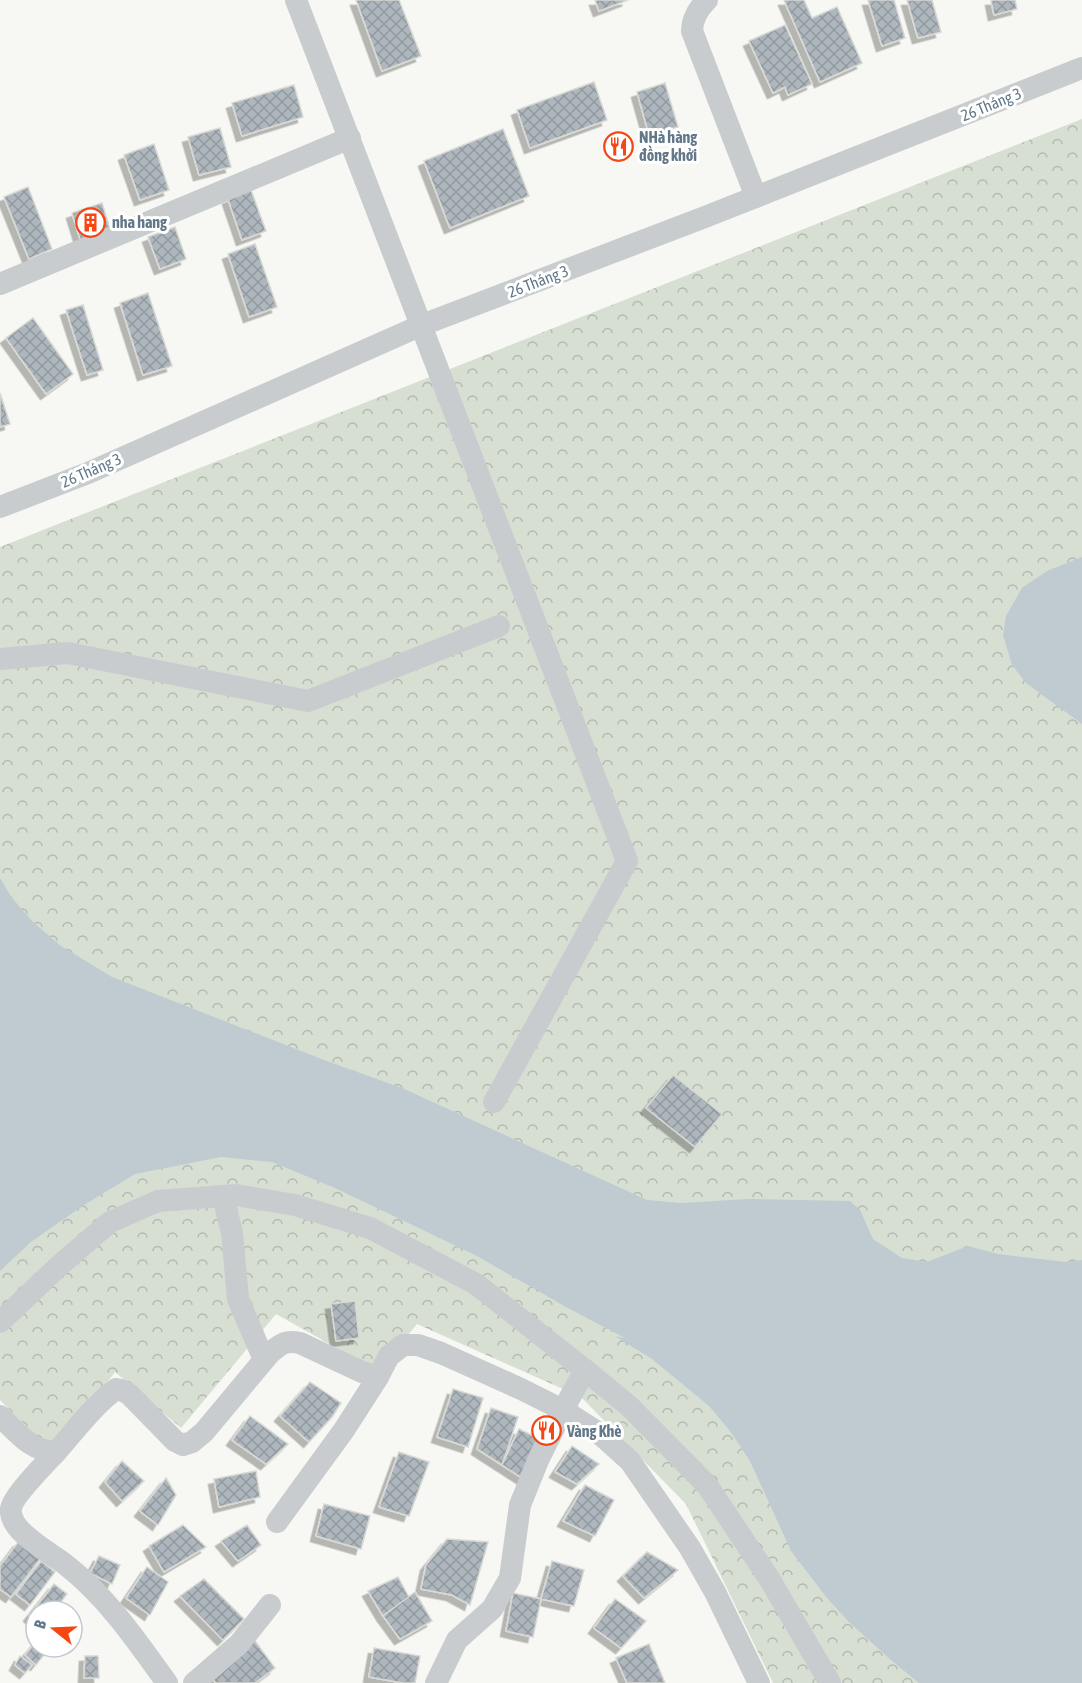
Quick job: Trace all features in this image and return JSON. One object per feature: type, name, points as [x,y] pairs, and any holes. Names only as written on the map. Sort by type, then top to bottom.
[{"type":"street","points":[[296,0],[627,861],[494,1102]]},
{"type":"street","points":[[707,0],[697,12],[692,23],[692,31],[756,197]]},
{"type":"street","name":"26 Tháng 3","points":[[0,507],[98,468],[422,325],[756,197],[1082,68]]},
{"type":"street","points":[[0,284],[350,138]]},
{"type":"street","points":[[0,659],[68,653],[308,701],[499,626]]},
{"type":"street","points":[[0,1322],[60,1265],[110,1222],[158,1202],[236,1195],[295,1205],[370,1228],[476,1284],[629,1406],[707,1485],[770,1580],[830,1683]]},
{"type":"street","points":[[223,1196],[232,1233],[238,1299],[264,1360]]},
{"type":"street","points":[[167,1683],[104,1600],[68,1566],[21,1533],[11,1517],[10,1508],[15,1499],[94,1408],[116,1389],[129,1394],[175,1441],[183,1445],[192,1442],[204,1432],[270,1353],[281,1344],[290,1341],[300,1343],[362,1372],[378,1377]]},
{"type":"street","points":[[278,1522],[344,1430],[389,1356],[403,1345],[418,1346],[441,1353],[563,1410],[599,1433],[630,1461],[695,1557],[715,1592],[759,1683]]},
{"type":"street","points":[[436,1683],[457,1640],[492,1609],[510,1578],[520,1505],[538,1458],[585,1370]]},
{"type":"street","points":[[0,1416],[31,1445],[44,1452],[56,1452]]},
{"type":"street","points":[[194,1683],[239,1644],[270,1605]]},
{"type":"green space","points":[[1082,119],[1082,1683],[773,1683],[686,1504],[581,1397],[417,1324],[378,1371],[276,1314],[181,1428],[115,1372],[53,1454],[0,1400],[0,547]]},
{"type":"shaded area","points":[[1082,557],[1082,724],[1026,683],[1012,665],[1003,635],[1006,616],[1022,588],[1047,571]]},
{"type":"shaded area","points":[[0,878],[12,898],[33,922],[61,946],[112,977],[402,1088],[647,1200],[681,1203],[748,1199],[850,1201],[860,1210],[873,1239],[902,1258],[927,1262],[968,1246],[998,1254],[1065,1262],[1082,1260],[1082,1683],[919,1683],[849,1622],[827,1598],[791,1551],[750,1461],[730,1431],[709,1406],[652,1359],[615,1336],[625,1338],[475,1255],[335,1188],[272,1162],[221,1157],[135,1174],[84,1205],[31,1242],[0,1271]]},
{"type":"building","points":[[356,0],[399,0],[421,56],[382,71]]},
{"type":"building","points":[[595,0],[628,0],[599,11]]},
{"type":"building","points":[[784,0],[804,0],[812,18],[837,7],[862,63],[820,82]]},
{"type":"building","points":[[868,0],[894,0],[905,38],[882,46]]},
{"type":"building","points":[[907,0],[932,0],[941,32],[918,38]]},
{"type":"building","points":[[991,0],[1015,0],[1017,9],[994,15]]},
{"type":"building","points":[[785,25],[812,84],[788,95],[785,87],[773,93],[749,41]]},
{"type":"building","points":[[594,82],[607,120],[530,148],[517,110]]},
{"type":"building","points":[[665,83],[678,127],[649,135],[637,92]]},
{"type":"building","points":[[294,85],[303,117],[242,136],[232,103]]},
{"type":"building","points":[[220,128],[231,167],[199,175],[188,137]]},
{"type":"building","points":[[503,129],[529,196],[450,228],[424,161]]},
{"type":"building","points":[[154,144],[169,190],[140,200],[124,155]]},
{"type":"building","points":[[28,187],[52,249],[29,259],[4,197]]},
{"type":"building","points":[[251,190],[266,231],[242,240],[228,199]]},
{"type":"building","name":"nha hang","points":[[102,203],[111,232],[81,242],[72,213]]},
{"type":"building","points":[[175,227],[186,259],[160,269],[148,237]]},
{"type":"building","points":[[255,244],[277,307],[249,317],[228,254]]},
{"type":"building","points":[[148,293],[172,366],[143,375],[120,303]]},
{"type":"building","points":[[83,305],[103,370],[87,375],[66,310]]},
{"type":"building","points":[[33,318],[73,374],[46,394],[6,338]]},
{"type":"building","points":[[0,393],[10,424],[0,427]]},
{"type":"building","points":[[673,1075],[722,1114],[695,1147],[646,1108]]},
{"type":"building","points":[[355,1301],[359,1338],[336,1341],[331,1304]]},
{"type":"building","points":[[310,1382],[341,1403],[332,1417],[309,1442],[280,1416]]},
{"type":"building","points":[[453,1389],[483,1398],[468,1447],[437,1437]]},
{"type":"building","points":[[491,1408],[518,1417],[502,1465],[477,1449]]},
{"type":"building","points":[[250,1416],[288,1444],[266,1464],[232,1440]]},
{"type":"building","points":[[519,1429],[542,1440],[525,1480],[502,1465]]},
{"type":"building","points":[[572,1446],[599,1464],[577,1484],[555,1472]]},
{"type":"building","points":[[399,1452],[429,1462],[409,1516],[379,1507]]},
{"type":"building","points":[[122,1461],[144,1481],[122,1501],[105,1482]]},
{"type":"building","points":[[256,1471],[260,1497],[219,1507],[214,1479]]},
{"type":"building","points":[[166,1478],[176,1495],[158,1525],[140,1511]]},
{"type":"building","points":[[585,1485],[614,1500],[595,1536],[563,1521]]},
{"type":"building","points":[[324,1504],[370,1516],[361,1549],[316,1536]]},
{"type":"building","points":[[183,1525],[206,1547],[164,1572],[149,1546]]},
{"type":"building","points":[[247,1525],[261,1545],[238,1561],[221,1541]]},
{"type":"building","points":[[447,1539],[488,1542],[470,1605],[452,1595],[421,1589],[426,1565]]},
{"type":"building","points":[[19,1541],[41,1558],[11,1597],[0,1589],[0,1566]]},
{"type":"building","points":[[647,1552],[678,1570],[644,1598],[623,1576]]},
{"type":"building","points":[[99,1556],[120,1565],[112,1584],[90,1573]]},
{"type":"building","points":[[41,1561],[55,1572],[35,1599],[24,1600],[16,1594]]},
{"type":"building","points":[[552,1561],[584,1570],[574,1606],[541,1599]]},
{"type":"building","points":[[147,1567],[168,1582],[150,1615],[126,1598]]},
{"type":"building","points":[[398,1577],[411,1601],[383,1616],[368,1591]]},
{"type":"building","points":[[204,1579],[244,1619],[223,1640],[180,1596]]},
{"type":"building","points":[[54,1584],[67,1594],[63,1599],[42,1599]]},
{"type":"building","points":[[415,1592],[432,1621],[400,1639],[383,1616]]},
{"type":"building","points":[[513,1593],[541,1599],[533,1637],[506,1631]]},
{"type":"building","points":[[615,1599],[646,1621],[621,1648],[594,1628]]},
{"type":"building","points":[[255,1641],[275,1668],[255,1683],[216,1683],[210,1676]]},
{"type":"building","points":[[649,1644],[665,1683],[627,1683],[616,1658]]},
{"type":"building","points":[[374,1648],[420,1656],[415,1683],[369,1677]]},
{"type":"building","points":[[20,1656],[32,1665],[25,1673],[15,1665]]},
{"type":"building","points":[[85,1656],[98,1656],[99,1678],[84,1678]]},
{"type":"building","points":[[29,1659],[41,1659],[36,1665]]},
{"type":"place","name":"NHà hàng đồng khởi","points":[[618,146]]},
{"type":"place","name":"nha hang","points":[[91,222]]},
{"type":"place","name":"Vàng Khè","points":[[546,1431]]}]
